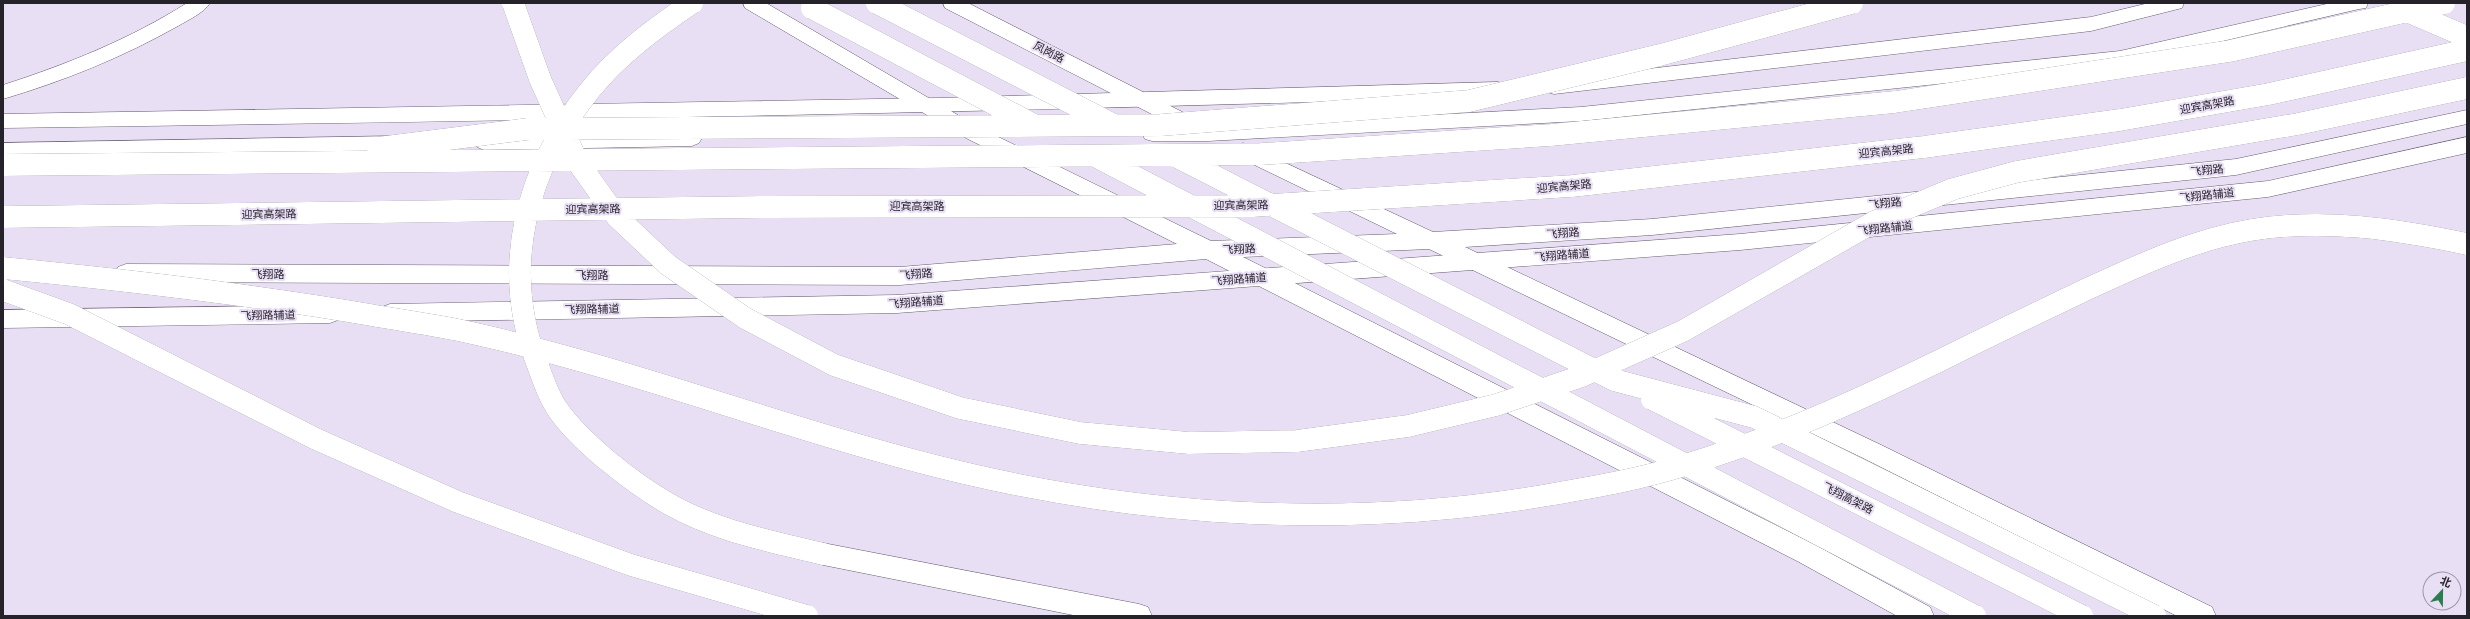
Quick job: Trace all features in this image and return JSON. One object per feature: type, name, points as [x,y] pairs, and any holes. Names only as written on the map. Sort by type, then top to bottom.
[{"type":"main road","points":[[3,92],[45,79],[119,49],[182,16],[201,3]]},
{"type":"main road","points":[[512,3],[540,79],[577,161],[617,217],[668,264],[745,318],[834,365],[960,408],[1080,433],[1189,443],[1297,441],[1408,426],[1496,405],[1582,376],[1683,331],[1874,222],[1953,189],[2016,172],[2075,160],[2298,124],[2467,88]]},
{"type":"main road","points":[[692,3],[647,33],[617,60],[578,104],[550,152],[532,193],[518,267],[518,304],[530,350],[557,409],[591,446],[636,482],[686,513],[755,537],[823,554],[1139,616]]},
{"type":"main road","points":[[752,3],[973,133],[1262,277],[1808,554],[1921,616]]},
{"type":"main road","points":[[877,3],[1614,380],[1754,416],[2154,616]]},
{"type":"main road","name":"凤岗路","points":[[952,3],[1208,134],[1864,448],[2203,616]]},
{"type":"main road","points":[[278,161],[528,129],[1161,125],[1469,101],[1660,55],[1852,3]]},
{"type":"main road","points":[[3,121],[928,107],[1145,102],[1565,87],[2091,24],[2175,3]]},
{"type":"main road","points":[[3,151],[973,133],[1208,134],[1581,114],[2120,58],[2359,3]]},
{"type":"main road","points":[[2382,3],[2412,12],[2467,37]]},
{"type":"main road","points":[[3,165],[278,161],[1261,154],[1551,135],[1896,102],[2230,51],[2444,3]]},
{"type":"main road","points":[[807,6],[1975,616]]},
{"type":"main road","name":"迎宾高架路","points":[[3,217],[761,207],[1253,206],[1572,186],[1924,147],[2120,120],[2269,94],[2467,50]]},
{"type":"main road","name":"飞翔路","points":[[3,273],[900,276],[1208,250],[1431,242],[1652,228],[2236,167],[2467,117]]},
{"type":"main road","name":"飞翔路辅道","points":[[3,319],[897,304],[1740,242],[2268,189],[2467,144]]},
{"type":"main road","points":[[3,268],[173,284],[269,297],[466,332],[688,392],[853,443],[965,474],[1074,496],[1178,510],[1334,516],[1412,512],[1488,504],[1627,480],[1726,454],[1796,426],[1909,376],[2129,270],[2190,246],[2250,230],[2312,225],[2370,226],[2467,244]]},
{"type":"main road","points":[[3,290],[34,298],[120,339],[346,454],[500,519],[592,553],[688,583],[807,616]]},
{"type":"main road","name":"飞翔高架路","points":[[1614,380],[2082,616]]}]
